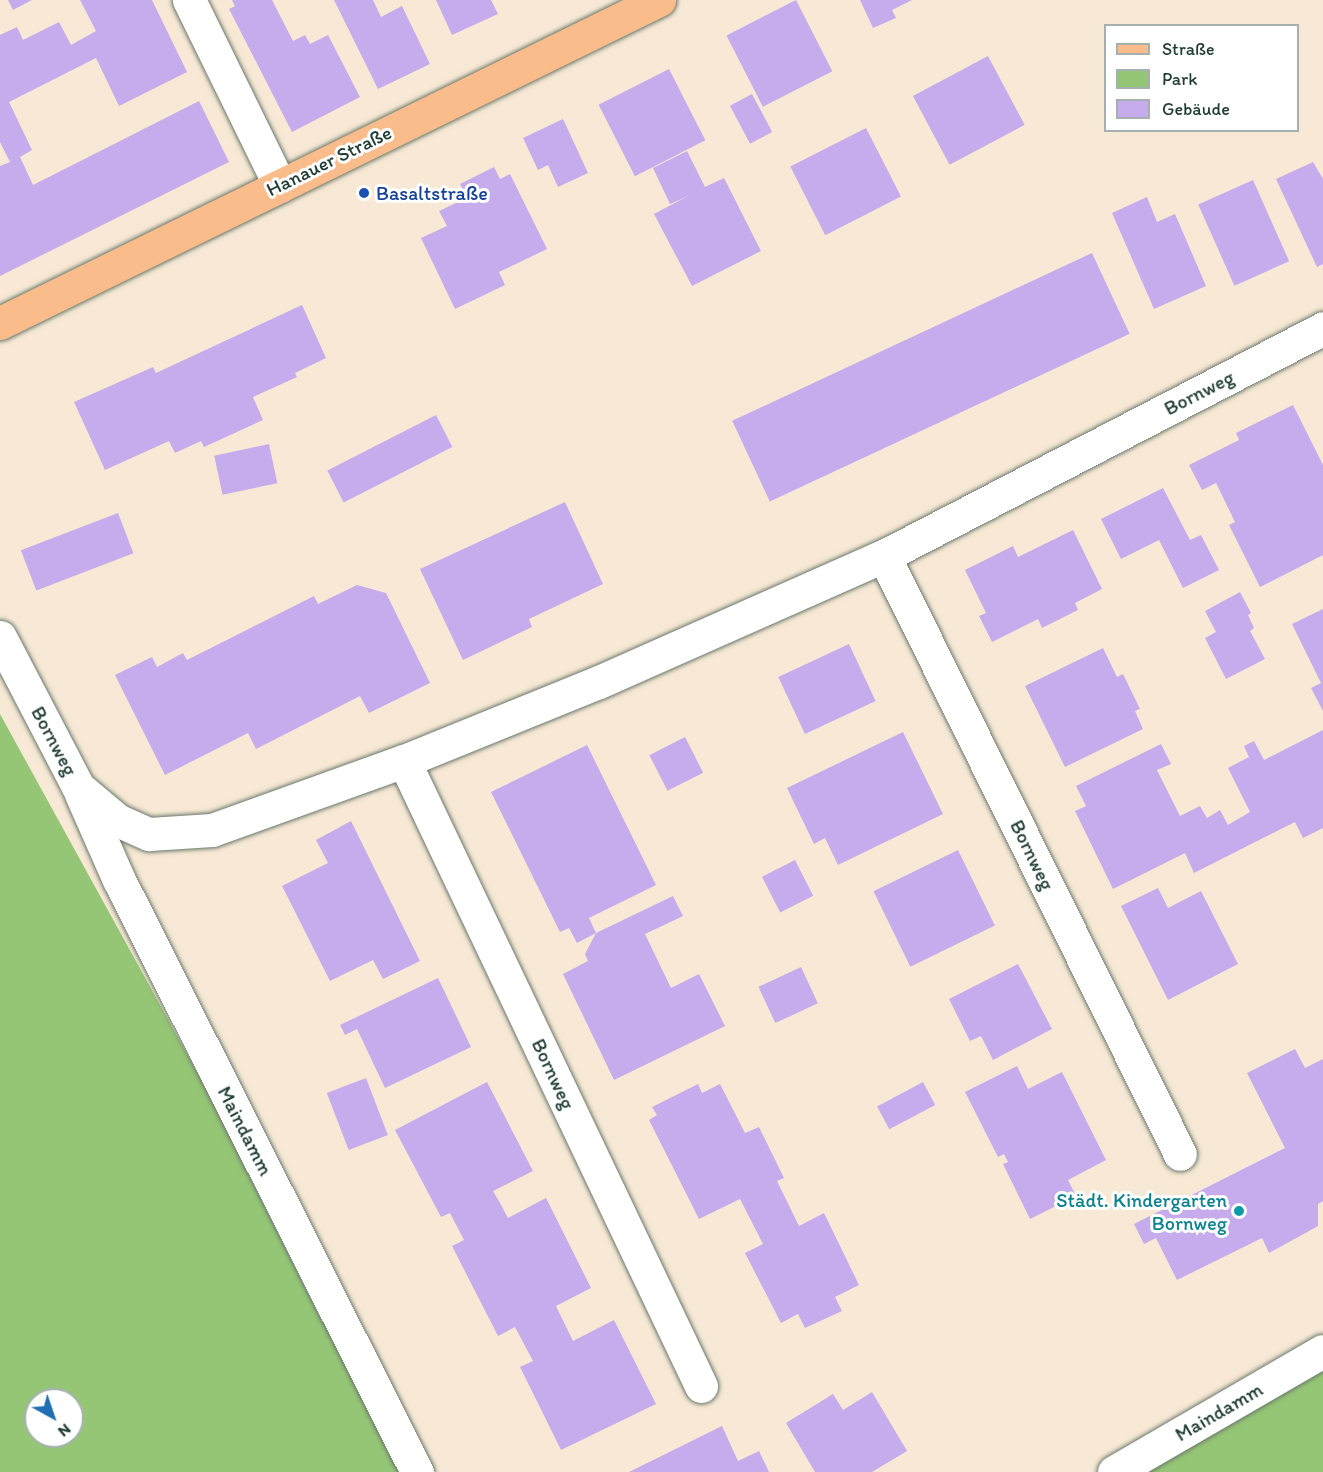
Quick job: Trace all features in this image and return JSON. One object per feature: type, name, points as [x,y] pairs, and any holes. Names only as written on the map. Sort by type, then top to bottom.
[{"type":"main road","name":"Hanauer Straße","points":[[0,323],[659,0]]},
{"type":"street","points":[[189,0],[280,186]]},
{"type":"street","name":"Bornweg","points":[[0,637],[78,787],[117,820],[149,834],[212,830],[404,761],[599,682],[884,556],[1323,328]]},
{"type":"street","name":"Bornweg","points":[[884,556],[1180,1154]]},
{"type":"street","name":"Bornweg","points":[[404,761],[701,1386]]},
{"type":"street","name":"Maindamm","points":[[78,787],[119,880],[417,1472]]},
{"type":"street","name":"Maindamm","points":[[1114,1472],[1323,1351]]},
{"type":"green space","points":[[0,714],[417,1472],[0,1472]]},
{"type":"green space","points":[[1323,1351],[1323,1472],[1114,1472]]},
{"type":"building","points":[[8,0],[32,0],[13,10]]},
{"type":"building","points":[[80,0],[152,0],[187,72],[119,106],[96,58],[9,102],[32,150],[20,157],[33,185],[199,101],[229,162],[0,276],[0,166],[10,162],[0,142],[0,35],[17,27],[23,40],[59,22],[71,45],[96,31]]},
{"type":"building","points":[[232,0],[272,0],[293,41],[305,35],[310,44],[328,35],[360,97],[292,132],[229,9],[235,6]]},
{"type":"building","points":[[334,0],[373,0],[381,17],[402,6],[430,64],[378,89]]},
{"type":"building","points":[[436,0],[491,0],[498,14],[452,35]]},
{"type":"building","points":[[796,0],[832,71],[763,107],[727,35]]},
{"type":"building","points":[[860,0],[912,0],[892,10],[896,18],[873,28]]},
{"type":"building","points":[[988,56],[1025,125],[950,165],[913,96]]},
{"type":"building","points":[[669,69],[705,140],[635,176],[599,105]]},
{"type":"building","points":[[752,94],[772,132],[750,144],[730,106]]},
{"type":"building","points":[[563,119],[588,173],[558,187],[548,165],[538,170],[523,138]]},
{"type":"building","points":[[866,128],[901,197],[825,235],[790,167]]},
{"type":"building","points":[[687,151],[705,187],[724,178],[761,251],[692,286],[654,214],[688,196],[670,204],[653,168]]},
{"type":"building","points":[[1313,162],[1323,179],[1323,264],[1317,267],[1276,179]]},
{"type":"building","points":[[494,167],[500,179],[510,174],[547,249],[499,272],[505,285],[455,309],[421,238],[447,226],[439,211],[467,198],[460,184]]},
{"type":"building","points":[[1253,180],[1289,261],[1234,286],[1198,204]]},
{"type":"building","points":[[1147,197],[1157,222],[1175,214],[1206,286],[1154,309],[1112,213]]},
{"type":"building","points":[[1092,253],[1130,334],[770,501],[732,421]]},
{"type":"building","points":[[302,305],[326,358],[295,373],[297,377],[253,397],[263,420],[204,447],[201,441],[175,453],[169,441],[105,470],[74,402],[153,367],[156,373]]},
{"type":"building","points":[[1293,405],[1323,465],[1323,555],[1260,587],[1229,525],[1235,522],[1216,483],[1202,490],[1189,465],[1239,440],[1236,433]]},
{"type":"building","points":[[436,415],[452,447],[344,502],[327,470]]},
{"type":"building","points":[[269,444],[277,483],[223,495],[214,456]]},
{"type":"building","points":[[1163,488],[1190,540],[1201,535],[1219,570],[1183,588],[1159,540],[1121,559],[1101,519]]},
{"type":"building","points":[[565,502],[603,584],[529,619],[532,627],[463,660],[420,569]]},
{"type":"building","points":[[118,513],[133,553],[36,590],[21,550]]},
{"type":"building","points":[[1073,530],[1102,589],[1075,603],[1078,610],[1042,628],[1038,619],[992,642],[979,616],[986,613],[965,570],[1013,546],[1018,557]]},
{"type":"building","points":[[357,585],[386,593],[430,683],[369,713],[360,696],[256,749],[248,733],[165,775],[115,675],[152,657],[157,667],[183,653],[187,660],[314,596],[318,604]]},
{"type":"building","points":[[1240,592],[1251,613],[1248,615],[1254,628],[1250,631],[1265,659],[1226,679],[1205,638],[1216,632],[1205,611]]},
{"type":"building","points":[[1323,609],[1323,711],[1311,688],[1321,683],[1292,624]]},
{"type":"building","points":[[849,644],[876,701],[805,734],[778,677]]},
{"type":"building","points":[[1103,648],[1117,677],[1123,674],[1140,709],[1135,711],[1143,729],[1065,767],[1025,686]]},
{"type":"building","points":[[1323,730],[1323,828],[1303,838],[1295,822],[1194,873],[1185,853],[1113,889],[1075,811],[1086,806],[1076,786],[1161,744],[1171,764],[1157,770],[1180,816],[1200,806],[1207,818],[1220,810],[1228,825],[1250,812],[1228,768],[1249,757],[1244,746],[1254,741],[1264,760]]},
{"type":"building","points":[[903,732],[943,814],[838,865],[825,838],[814,844],[787,788]]},
{"type":"building","points":[[685,737],[703,773],[668,791],[649,755]]},
{"type":"building","points":[[587,745],[656,885],[589,918],[596,933],[577,943],[569,928],[560,932],[491,792]]},
{"type":"building","points":[[351,821],[420,961],[383,979],[373,960],[330,981],[282,886],[328,863],[316,840]]},
{"type":"building","points":[[958,850],[995,925],[910,967],[874,891]]},
{"type":"building","points":[[795,860],[813,896],[780,912],[762,877]]},
{"type":"building","points":[[1158,888],[1168,908],[1201,891],[1238,964],[1168,1000],[1121,906]]},
{"type":"building","points":[[673,896],[683,916],[645,934],[671,988],[699,974],[725,1026],[614,1080],[563,974],[588,961],[585,954],[596,933]]},
{"type":"building","points":[[1018,964],[1052,1029],[993,1060],[981,1036],[970,1041],[949,999]]},
{"type":"building","points":[[801,967],[818,1003],[775,1023],[758,987]]},
{"type":"building","points":[[438,978],[471,1047],[385,1088],[357,1029],[345,1035],[340,1025]]},
{"type":"building","name":"Städt. Kindergarten Bornweg","points":[[1295,1049],[1305,1068],[1323,1059],[1323,1201],[1318,1204],[1318,1226],[1269,1253],[1262,1238],[1177,1280],[1156,1238],[1144,1244],[1134,1224],[1285,1148],[1247,1073]]},
{"type":"building","points":[[1017,1066],[1028,1089],[1062,1072],[1106,1160],[1068,1180],[1076,1196],[1030,1219],[1003,1164],[1008,1162],[1004,1154],[998,1157],[965,1092]]},
{"type":"building","points":[[366,1078],[388,1135],[349,1150],[327,1093]]},
{"type":"building","points":[[487,1082],[533,1171],[493,1191],[508,1218],[546,1198],[591,1288],[556,1306],[573,1341],[614,1320],[656,1404],[561,1450],[520,1367],[533,1361],[515,1327],[498,1336],[452,1246],[464,1240],[450,1213],[441,1217],[395,1130]]},
{"type":"building","points":[[923,1082],[935,1105],[889,1129],[877,1106]]},
{"type":"building","points":[[698,1084],[702,1093],[720,1084],[745,1133],[759,1127],[784,1178],[777,1181],[799,1226],[824,1213],[859,1285],[835,1297],[842,1311],[805,1328],[798,1314],[781,1323],[745,1253],[763,1244],[740,1199],[699,1219],[649,1120],[657,1115],[652,1107]]},
{"type":"building","points":[[872,1392],[907,1451],[872,1472],[815,1472],[786,1423],[833,1394],[843,1410]]},
{"type":"building","points":[[722,1426],[738,1461],[759,1451],[769,1472],[629,1472]]},
{"type":"place","name":"Basaltstraße","points":[[364,193]]},
{"type":"place","name":"Städt. Kindergarten Bornweg","points":[[1239,1211]]}]
